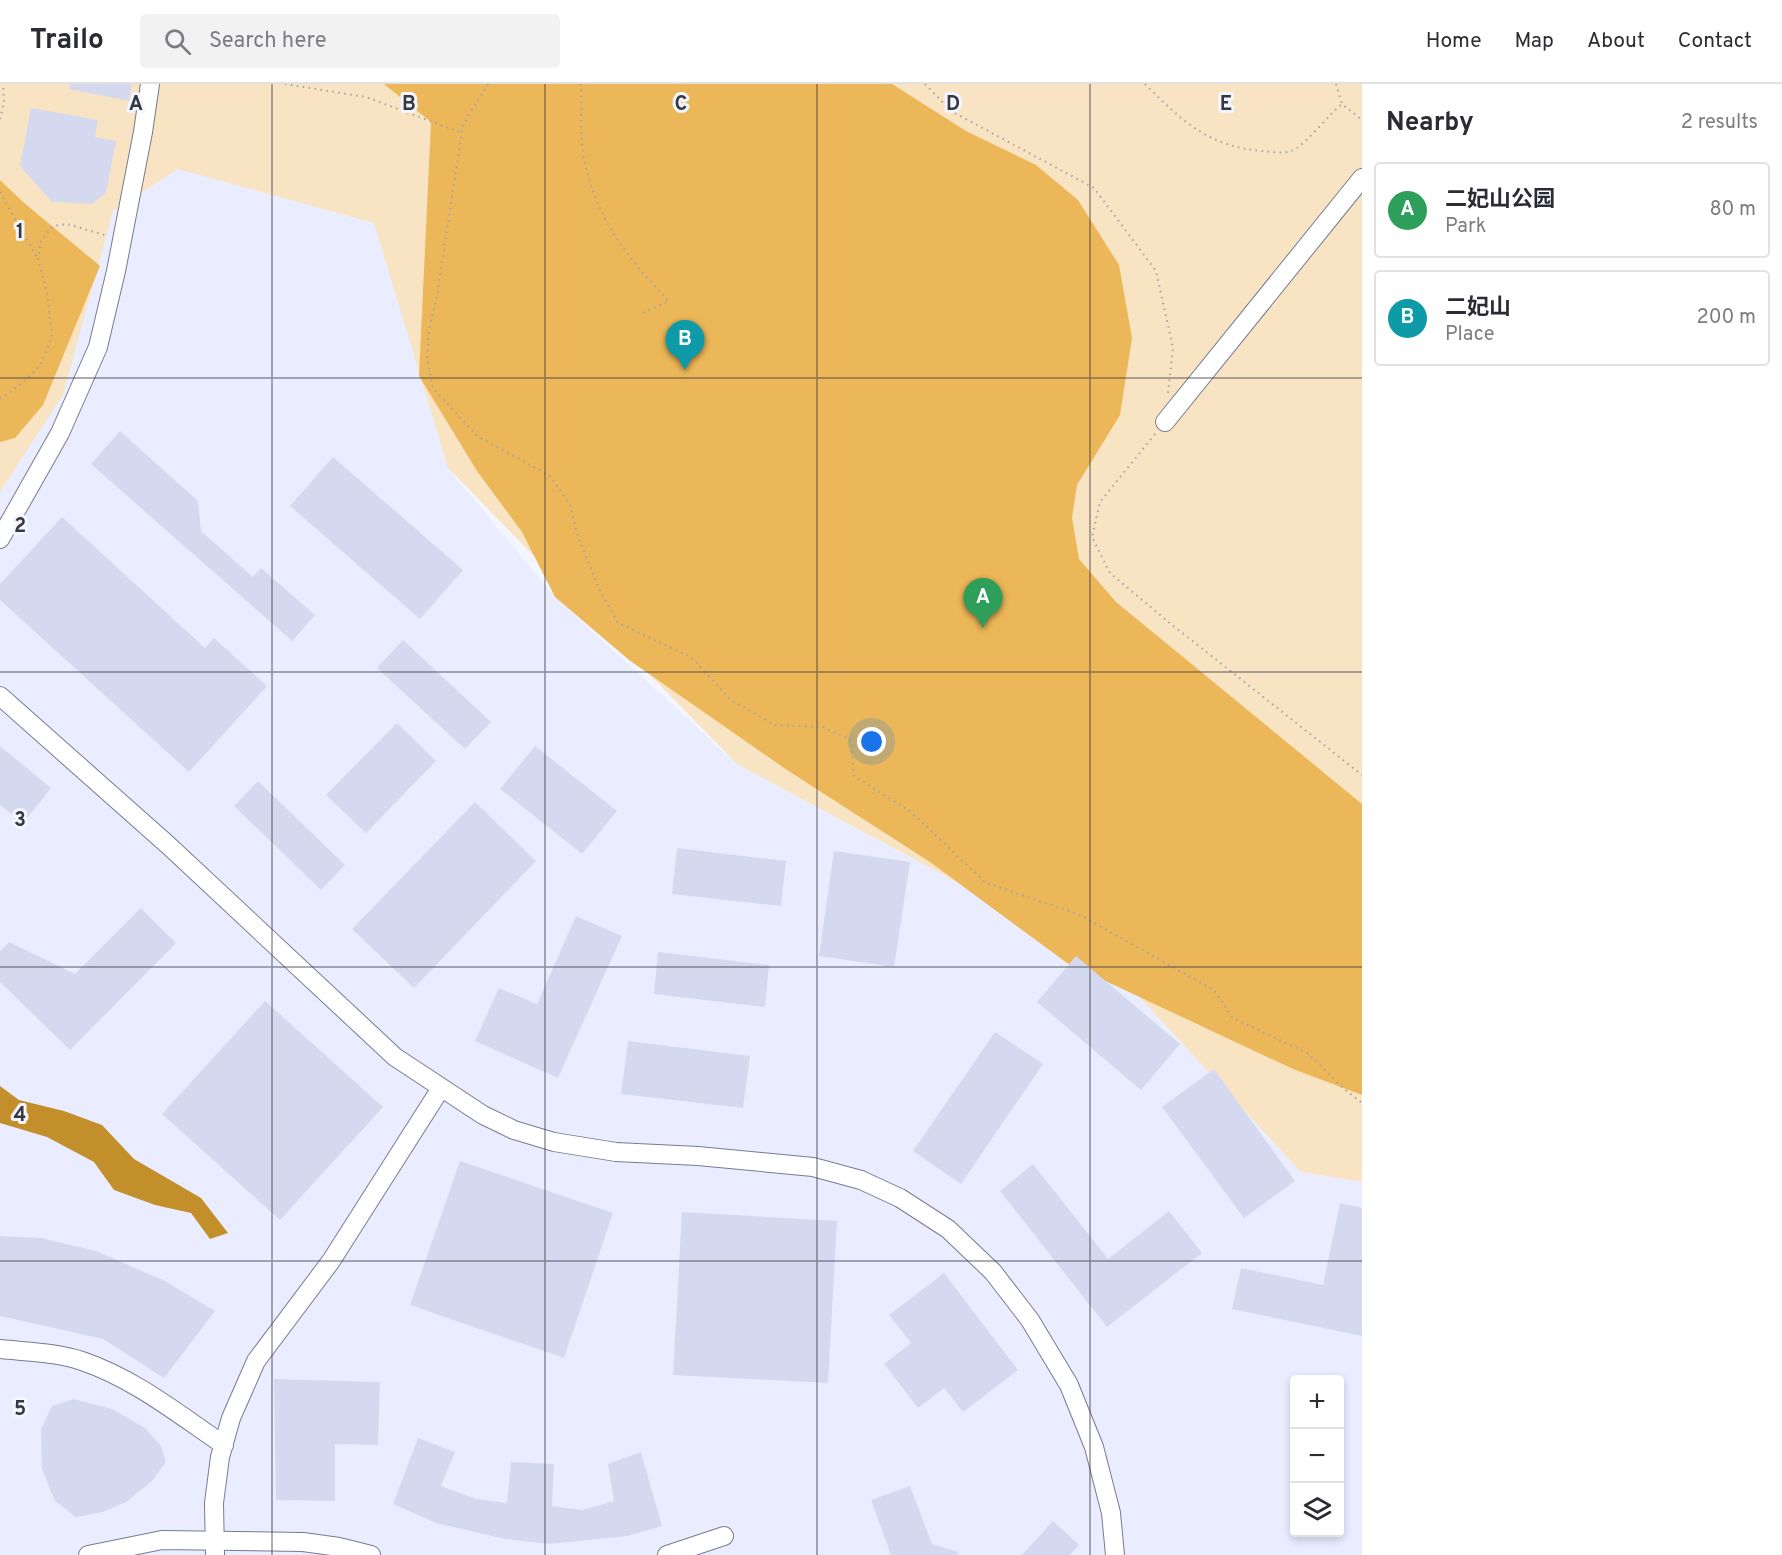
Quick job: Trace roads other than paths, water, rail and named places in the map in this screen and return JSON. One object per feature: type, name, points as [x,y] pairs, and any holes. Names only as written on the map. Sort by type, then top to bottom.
[{"type":"street","points":[[0,539],[60,433],[98,347],[122,240],[150,84]]},
{"type":"street","points":[[1165,422],[1362,178]]},
{"type":"street","points":[[0,696],[168,845],[395,1057],[483,1115],[514,1130],[554,1142],[616,1152],[698,1156],[813,1167],[861,1180],[900,1198],[948,1229],[993,1272],[1008,1291],[1030,1320],[1069,1385],[1094,1447],[1111,1513],[1115,1555]]},
{"type":"street","points":[[215,1548],[214,1503],[224,1445],[231,1418],[256,1361],[331,1261],[441,1088]]},
{"type":"street","points":[[0,1349],[45,1353],[80,1360],[119,1376],[150,1394],[224,1445]]},
{"type":"street","points":[[667,1555],[723,1536]]},
{"type":"street","points":[[88,1555],[162,1540],[215,1548],[303,1542],[339,1546],[371,1555]]},
{"type":"place","name":"二妃山","points":[[685,370]]},
{"type":"place","name":"二妃山公园","points":[[983,628]]}]
